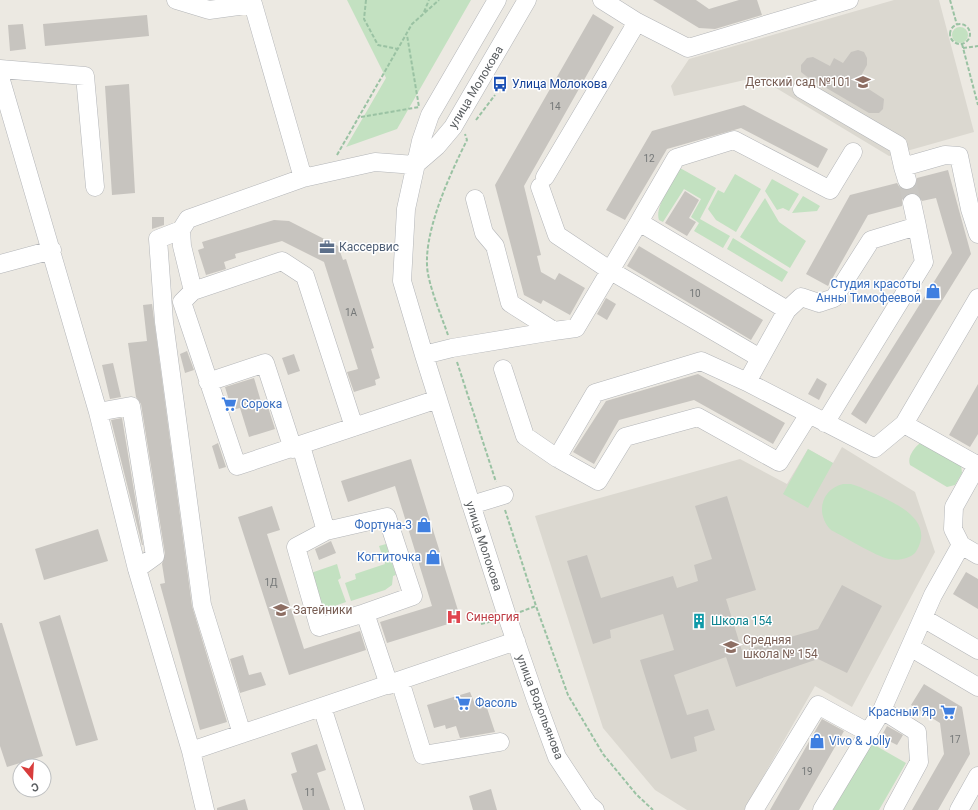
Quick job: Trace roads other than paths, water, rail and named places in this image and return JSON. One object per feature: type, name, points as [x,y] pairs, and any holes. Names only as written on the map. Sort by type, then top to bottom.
[{"type":"street","points":[[176,0],[209,10],[259,2],[303,178]]},
{"type":"street","name":"улица Молокова","points":[[497,0],[430,115],[415,165],[406,209],[402,281],[471,505],[516,641]]},
{"type":"street","name":"улица Молокова","points":[[415,165],[437,146],[453,127],[527,0]]},
{"type":"street","points":[[602,0],[637,22],[688,48],[802,7],[849,0]]},
{"type":"street","points":[[637,22],[543,182],[557,235],[611,271],[760,358]]},
{"type":"street","points":[[0,69],[85,76],[94,187]]},
{"type":"street","points":[[0,77],[52,250],[98,412],[137,569],[191,751],[205,810]]},
{"type":"street","points":[[802,89],[898,145],[905,173],[945,155],[959,156],[970,209],[978,234]]},
{"type":"street","points":[[424,355],[452,348],[576,328],[611,271],[676,158],[734,140],[830,190],[853,152]]},
{"type":"street","points":[[193,291],[182,246],[181,230],[188,219],[303,178],[375,162],[415,165]]},
{"type":"street","points":[[475,199],[484,233],[495,246],[510,303],[554,331]]},
{"type":"street","points":[[825,423],[924,262],[912,203]]},
{"type":"street","points":[[639,222],[787,310]]},
{"type":"street","points":[[747,382],[787,310],[801,297],[819,303],[834,298],[871,240],[917,226]]},
{"type":"street","points":[[181,230],[158,239],[164,322],[202,605],[242,734]]},
{"type":"street","points":[[0,264],[52,250]]},
{"type":"street","points":[[354,427],[305,276],[282,261],[193,291],[182,302],[237,466],[297,447],[438,399]]},
{"type":"street","points":[[557,458],[595,393],[701,361],[747,382],[875,448],[904,424],[978,298]]},
{"type":"street","points":[[208,382],[265,363],[297,447],[326,531]]},
{"type":"street","points":[[503,369],[525,436],[557,458],[598,481],[626,437],[698,417],[779,462],[809,414]]},
{"type":"street","points":[[98,412],[131,406],[154,556],[137,569]]},
{"type":"street","points":[[904,424],[978,465],[954,507],[953,529],[960,545],[978,555]]},
{"type":"street","points":[[471,505],[502,495]]},
{"type":"street","points":[[387,517],[413,596],[319,627],[296,547],[326,531],[387,517]]},
{"type":"street","points":[[822,810],[882,710],[933,595],[960,545]]},
{"type":"street","points":[[365,613],[423,755],[500,742]]},
{"type":"street","points":[[923,618],[978,650]]},
{"type":"street","points":[[191,751],[516,641]]},
{"type":"street","name":"улица Водопьянова","points":[[516,641],[557,757],[588,804],[595,810]]},
{"type":"street","points":[[910,647],[978,688]]},
{"type":"street","points":[[754,810],[818,705],[868,733]]},
{"type":"street","points":[[322,707],[355,810]]},
{"type":"street","points":[[882,710],[917,732],[919,762],[893,810]]},
{"type":"street","points":[[958,810],[978,776]]},
{"type":"tunnel","points":[[907,180],[912,203]]},
{"type":"place","name":"Детский сад №101","points":[[863,82]]},
{"type":"place","name":"Улица Молокова","points":[[500,84]]},
{"type":"place","name":"Кассервис","points":[[327,247]]},
{"type":"place","name":"Студия красоты Анны Тимофеевой","points":[[933,291]]},
{"type":"place","name":"Сорока","points":[[229,404]]},
{"type":"place","name":"Фортуна-3","points":[[424,525]]},
{"type":"place","name":"Когтиточка","points":[[433,557]]},
{"type":"place","name":"Затейники","points":[[281,610]]},
{"type":"place","name":"Синергия","points":[[454,617]]},
{"type":"place","name":"Школа 154","points":[[699,621]]},
{"type":"place","name":"Средняя школа № 154","points":[[731,647]]},
{"type":"place","name":"Фасоль","points":[[463,703]]},
{"type":"place","name":"Красный Яр","points":[[948,712]]},
{"type":"place","name":"Vivo & Jolly","points":[[817,741]]}]
